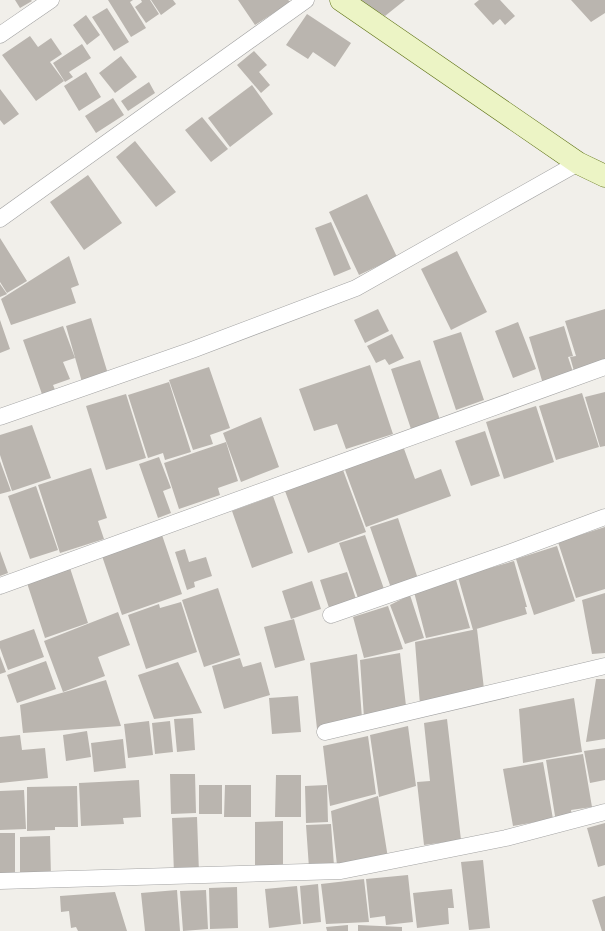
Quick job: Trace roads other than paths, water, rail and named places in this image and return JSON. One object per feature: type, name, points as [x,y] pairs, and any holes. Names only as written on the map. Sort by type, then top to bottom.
[{"type":"street","points":[[0,35],[51,0]]},
{"type":"street","points":[[0,219],[306,0]]},
{"type":"street","points":[[341,0],[578,163],[605,176]]},
{"type":"street","points":[[0,417],[192,350],[356,288],[578,163]]},
{"type":"street","points":[[0,586],[605,367]]},
{"type":"street","points":[[330,615],[605,517]]},
{"type":"street","points":[[325,732],[605,666]]},
{"type":"street","points":[[0,881],[341,871],[506,838],[605,812]]}]
